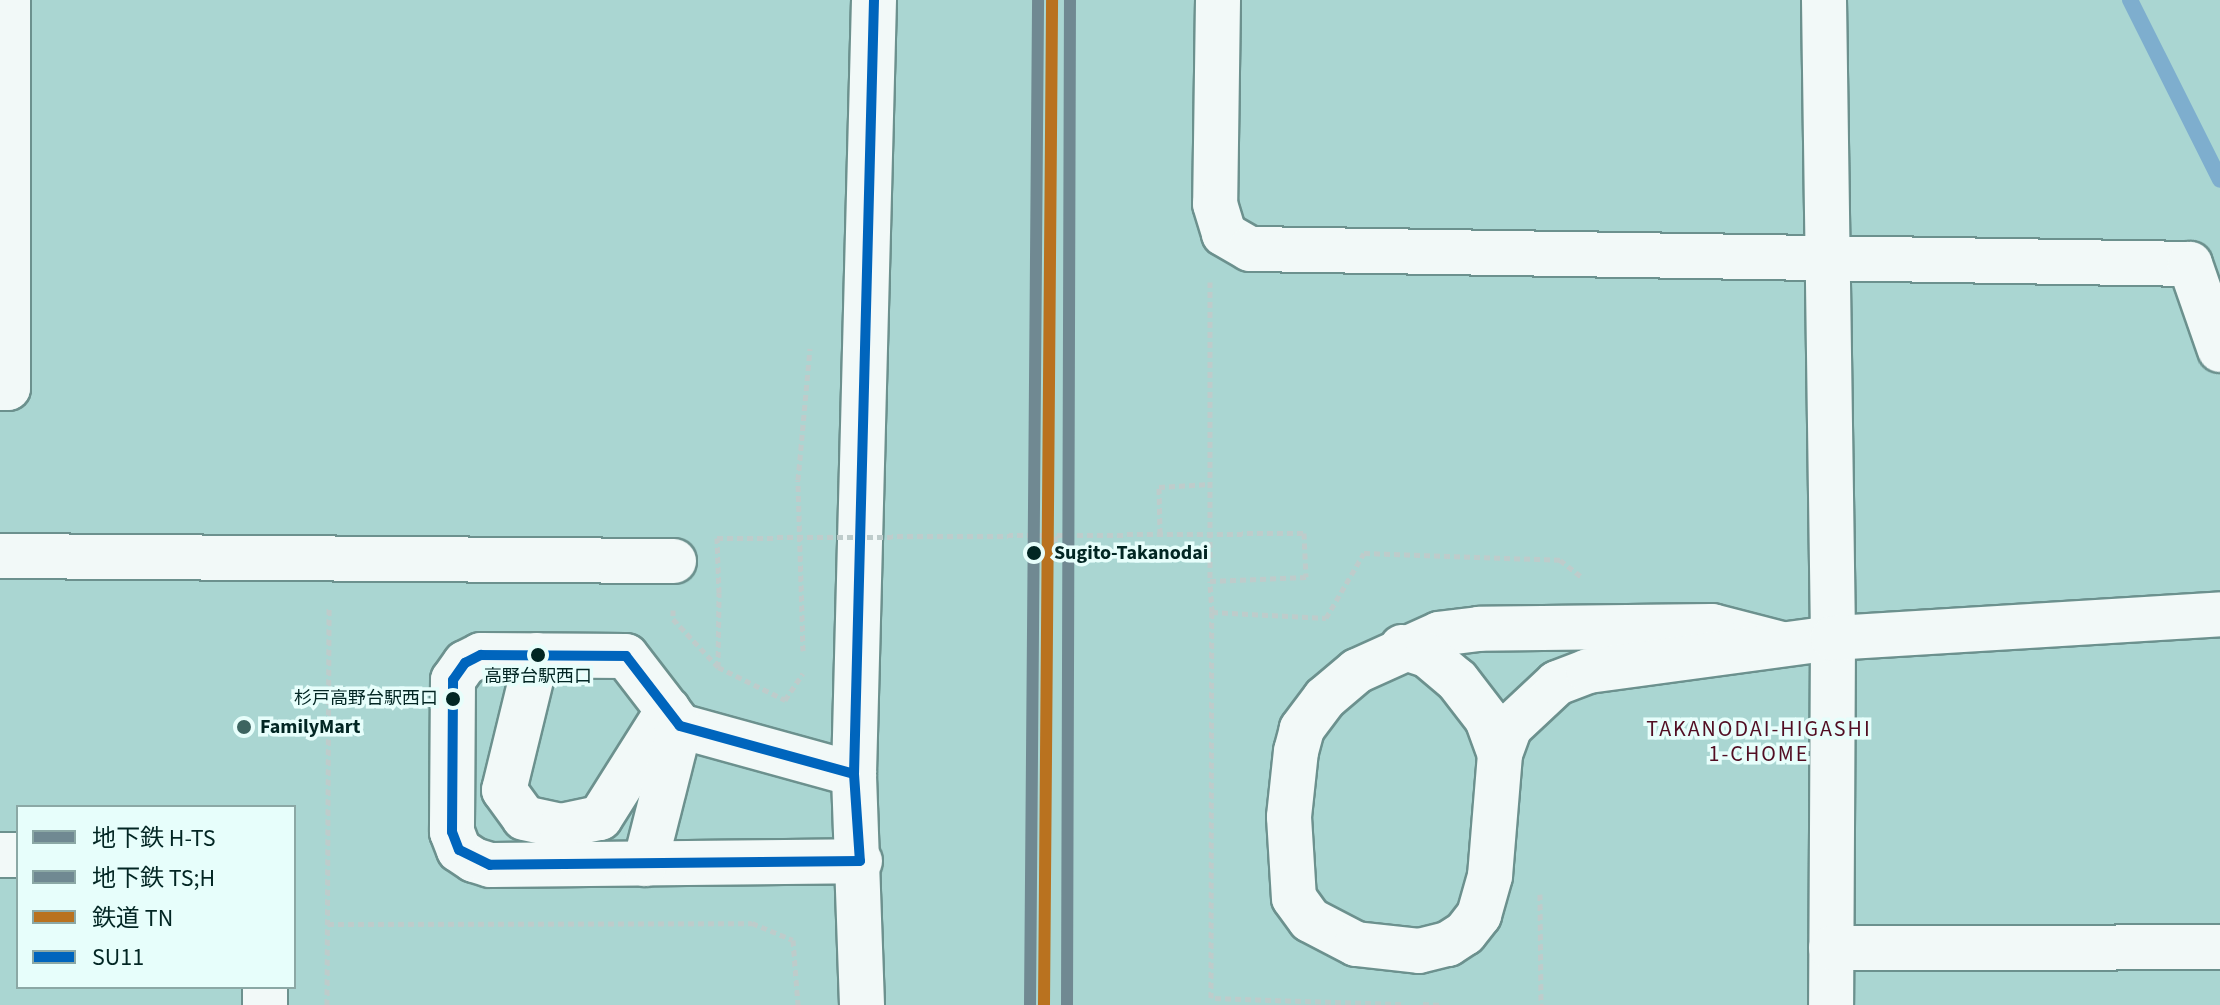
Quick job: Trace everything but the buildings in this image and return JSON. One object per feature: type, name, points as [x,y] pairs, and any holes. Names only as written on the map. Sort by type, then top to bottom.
[{"type":"street","points":[[0,388],[8,388],[4,126],[8,0]]},
{"type":"street","points":[[862,1005],[860,861],[854,774],[874,0]]},
{"type":"street","points":[[1218,0],[1215,204],[1224,234],[1250,249],[1825,261],[2190,264],[2220,350]]},
{"type":"street","points":[[1824,0],[1825,261],[1833,638],[1831,1005]]},
{"type":"street","points":[[0,556],[674,561]]},
{"type":"street","points":[[1782,644],[1712,626],[1589,626],[1479,629],[1439,634],[1402,647],[1357,671],[1325,698],[1302,729],[1289,817],[1289,866],[1294,898],[1310,920],[1337,937],[1388,950],[1419,951],[1448,944],[1465,933],[1479,915],[1490,876],[1500,754],[1510,727],[1531,704],[1557,683],[1588,671],[1704,659],[1833,638],[2220,614]]},
{"type":"street","points":[[1402,647],[1427,655],[1457,680],[1487,719],[1500,754]]},
{"type":"street","points":[[854,774],[674,718],[626,656],[481,655],[465,663],[453,680],[452,832],[459,850],[490,865],[860,861]]},
{"type":"street","points":[[537,655],[504,790],[524,818],[561,826],[600,818],[674,718]]},
{"type":"street","points":[[645,864],[674,718]]},
{"type":"street","points":[[1831,948],[2220,947]]},
{"type":"path","points":[[1209,284],[1212,612],[1210,1002],[1442,1005]]},
{"type":"path","points":[[674,561],[673,619],[718,667],[785,700],[803,674],[798,480],[811,339]]},
{"type":"path","points":[[1160,534],[1159,487],[1210,484]]},
{"type":"path","points":[[718,667],[717,538],[1304,533],[1306,577],[1210,581]]},
{"type":"path","points":[[1055,536],[1057,560]]},
{"type":"path","points":[[1212,612],[1326,618],[1364,553],[1560,560],[1589,584]]},
{"type":"path","points":[[327,1005],[329,558]]},
{"type":"path","points":[[1540,881],[1541,1005]]},
{"type":"path","points":[[328,924],[752,923],[793,940],[798,1005]]},
{"type":"waterway","points":[[2130,0],[2220,180]]},
{"type":"metro line","name":"H-TS","points":[[1030,1005],[1038,0]]},
{"type":"metro line","name":"TS;H","points":[[1067,1005],[1070,0]]},
{"type":"rail line","name":"TN","points":[[1044,1005],[1052,0]]},
{"type":"transit line","name":"SU11","points":[[854,774],[874,0]]},
{"type":"transit line","name":"SU11","points":[[481,655],[626,656],[680,726],[854,774],[860,861],[490,865],[459,850],[452,832],[453,680],[465,663],[481,655]]},
{"type":"place","name":"Sugito-Takanodai","points":[[1034,553]]},
{"type":"place","name":"高野台駅西口","points":[[538,655]]},
{"type":"place","name":"杉戸高野台駅西口","points":[[453,699]]},
{"type":"place","name":"FamilyMart","points":[[244,727]]},
{"type":"district","name":"TAKANODAI-HIGASHI 1-CHOME","points":[[1759,742]]}]
